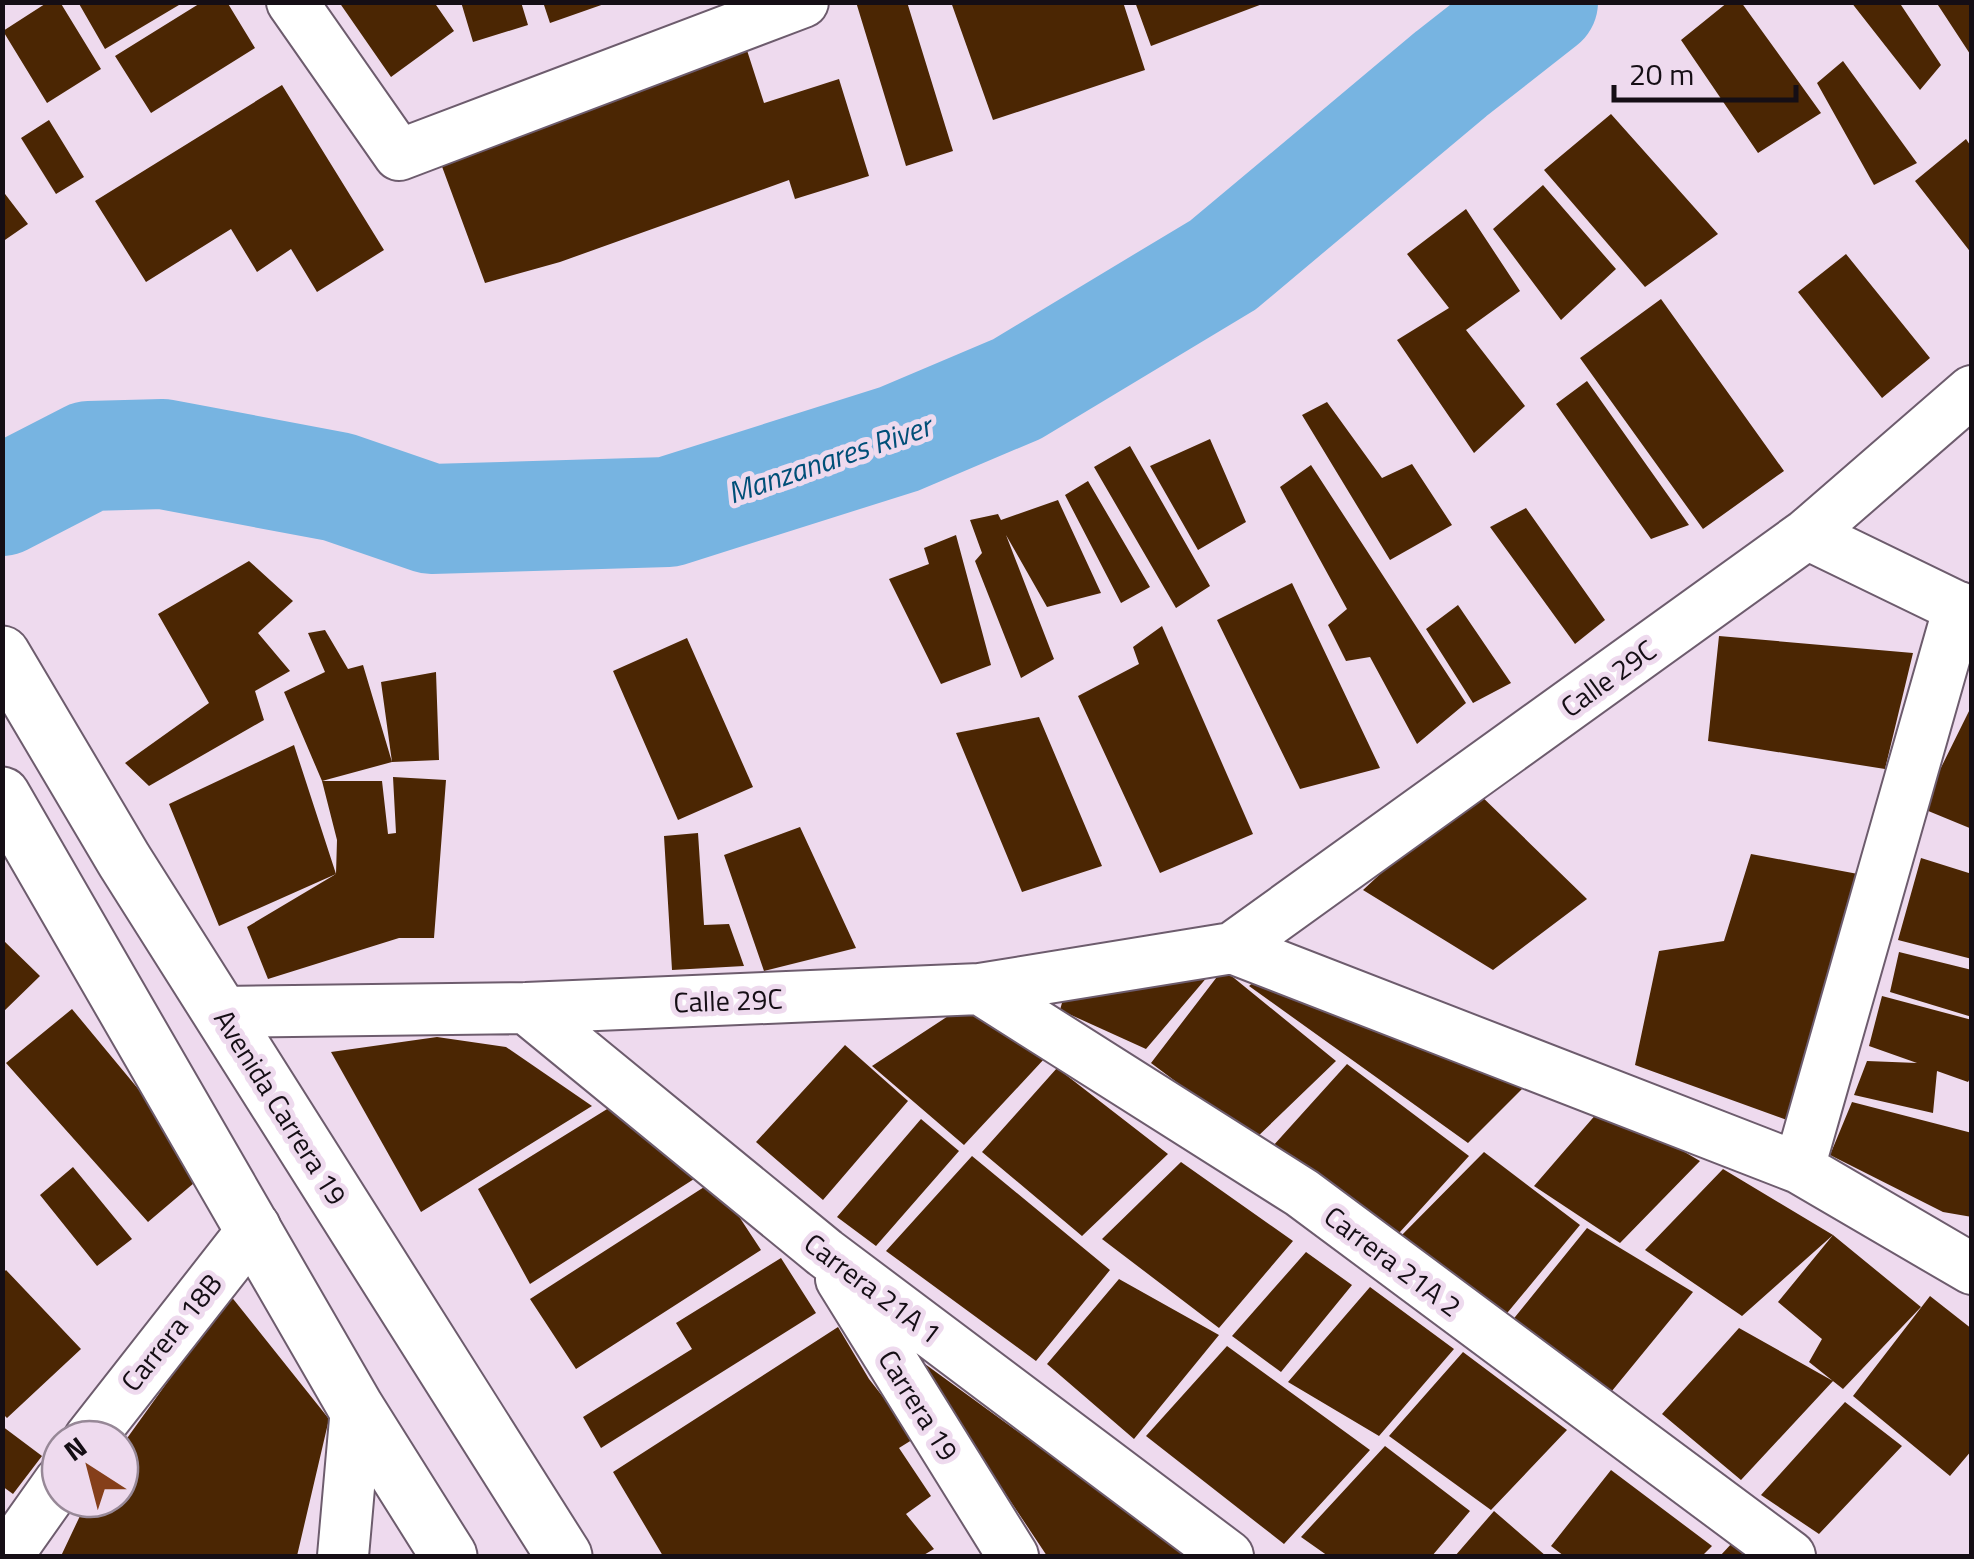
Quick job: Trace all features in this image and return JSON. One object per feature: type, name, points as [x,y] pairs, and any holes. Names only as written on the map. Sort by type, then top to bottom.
[{"type":"main road","name":"Avenida Carrera 19","points":[[2,654],[124,860],[564,1556]]},
{"type":"main road","points":[[2,795],[255,1227],[356,1408],[449,1556]]},
{"type":"street","points":[[292,2],[399,155],[802,2]]},
{"type":"street","name":"Calle 29C","points":[[221,1012],[526,1008],[980,989],[1232,948],[1808,534],[1972,391]]},
{"type":"street","points":[[1799,1168],[1965,610],[1808,534]]},
{"type":"street","points":[[1232,948],[1799,1168],[1972,1269]]},
{"type":"street","name":"Carrera 21A 2","points":[[980,989],[1302,1193],[1790,1556]]},
{"type":"street","name":"Carrera 21A 1","points":[[526,1008],[825,1254],[1228,1556]]},
{"type":"street","name":"Carrera 18B","points":[[105,1419],[255,1227]]},
{"type":"street","name":"Carrera 19","points":[[825,1254],[1013,1556]]},
{"type":"street","points":[[343,1556],[356,1408]]},
{"type":"street","points":[[8,1556],[40,1510]]},
{"type":"building","points":[[48,2],[60,2],[101,69],[47,103],[3,31]]},
{"type":"building","points":[[78,2],[184,2],[105,49]]},
{"type":"building","points":[[202,2],[227,2],[255,48],[151,113],[115,56]]},
{"type":"building","points":[[339,2],[434,2],[454,31],[391,77]]},
{"type":"building","points":[[461,2],[521,2],[528,25],[473,42]]},
{"type":"building","points":[[543,2],[607,2],[607,3],[550,23]]},
{"type":"building","points":[[856,2],[907,2],[953,151],[906,166]]},
{"type":"building","points":[[951,2],[1123,2],[1145,70],[993,120]]},
{"type":"building","points":[[1135,2],[1265,2],[1265,3],[1151,46]]},
{"type":"building","points":[[1728,2],[1741,2],[1821,113],[1758,153],[1681,40]]},
{"type":"building","points":[[1851,2],[1899,2],[1941,65],[1920,90]]},
{"type":"building","points":[[1936,2],[1972,2],[1972,57]]},
{"type":"building","points":[[744,41],[764,103],[839,79],[869,176],[795,199],[789,180],[560,262],[485,283],[437,153]]},
{"type":"building","points":[[1843,61],[1917,163],[1874,185],[1817,83]]},
{"type":"building","points":[[282,85],[384,250],[317,292],[291,249],[257,272],[231,229],[146,282],[95,201]]},
{"type":"building","points":[[1611,114],[1718,234],[1645,287],[1544,170]]},
{"type":"building","points":[[49,120],[84,177],[56,194],[21,138]]},
{"type":"building","points":[[1966,139],[1972,148],[1972,254],[1915,181]]},
{"type":"building","points":[[1543,185],[1616,269],[1561,320],[1493,229]]},
{"type":"building","points":[[2,190],[28,224],[2,242]]},
{"type":"building","points":[[1466,209],[1520,291],[1466,330],[1525,406],[1474,453],[1397,340],[1449,308],[1407,254]]},
{"type":"building","points":[[1846,254],[1930,358],[1882,398],[1798,292]]},
{"type":"building","points":[[1661,299],[1784,471],[1703,529],[1580,358]]},
{"type":"building","points":[[1587,381],[1689,525],[1651,539],[1556,404]]},
{"type":"building","points":[[1327,402],[1382,478],[1412,464],[1452,525],[1390,560],[1302,415]]},
{"type":"building","points":[[1210,439],[1246,522],[1198,550],[1150,466]]},
{"type":"building","points":[[1130,446],[1210,586],[1176,608],[1094,467]]},
{"type":"building","points":[[1311,465],[1466,703],[1417,744],[1370,657],[1346,661],[1328,625],[1347,609],[1280,487]]},
{"type":"building","points":[[1088,481],[1150,587],[1121,603],[1065,495]]},
{"type":"building","points":[[1058,500],[1101,593],[1047,607],[1006,535],[1054,659],[1021,678],[975,561],[982,553],[970,520],[998,514],[1001,520]]},
{"type":"building","points":[[1526,508],[1605,620],[1575,644],[1490,527]]},
{"type":"building","points":[[956,535],[991,665],[941,684],[889,579],[929,564],[924,548]]},
{"type":"building","points":[[249,561],[293,601],[258,633],[290,671],[255,691],[264,720],[149,786],[125,763],[209,703],[158,614]]},
{"type":"building","points":[[1292,583],[1380,768],[1300,789],[1217,620]]},
{"type":"building","points":[[1458,605],[1511,683],[1473,703],[1426,629]]},
{"type":"building","points":[[1162,626],[1253,834],[1160,873],[1078,696],[1139,664],[1133,647]]},
{"type":"building","points":[[325,630],[348,669],[363,665],[392,762],[322,781],[284,692],[325,672],[308,633]]},
{"type":"building","points":[[1719,636],[1913,653],[1885,769],[1708,741]]},
{"type":"building","points":[[687,638],[753,787],[678,820],[613,671]]},
{"type":"building","points":[[436,672],[439,760],[392,762],[381,682]]},
{"type":"building","points":[[1972,705],[1972,829],[1921,808]]},
{"type":"building","points":[[1039,717],[1102,866],[1022,892],[956,733]]},
{"type":"building","points":[[294,745],[336,874],[219,926],[169,804]]},
{"type":"building","points":[[393,777],[446,780],[434,938],[399,938],[268,979],[247,927],[336,874],[337,840],[322,781],[382,781],[388,834],[396,833]]},
{"type":"building","points":[[1473,788],[1587,899],[1493,970],[1363,890]]},
{"type":"building","points":[[800,827],[856,948],[764,971],[724,855]]},
{"type":"building","points":[[698,833],[704,925],[729,924],[744,966],[672,970],[664,836]]},
{"type":"building","points":[[1751,854],[1874,877],[1798,1124],[1635,1065],[1659,951],[1724,941]]},
{"type":"building","points":[[1921,858],[1972,874],[1972,959],[1898,940]]},
{"type":"building","points":[[2,939],[40,976],[2,1013]]},
{"type":"building","points":[[1899,952],[1972,970],[1972,1017],[1890,992]]},
{"type":"building","points":[[1220,962],[1146,1049],[1060,1010],[1065,992]]},
{"type":"building","points":[[1272,967],[1532,1079],[1468,1143],[1249,986]]},
{"type":"building","points":[[1223,969],[1336,1061],[1254,1140],[1151,1063]]},
{"type":"building","points":[[1882,996],[1972,1020],[1972,1075],[1968,1082],[1937,1071],[1933,1113],[1854,1095],[1867,1061],[1917,1063],[1869,1046]]},
{"type":"building","points":[[965,1005],[1045,1058],[964,1145],[872,1066]]},
{"type":"building","points":[[72,1009],[207,1172],[148,1222],[6,1063]]},
{"type":"building","points":[[437,1037],[506,1047],[592,1106],[421,1212],[331,1052]]},
{"type":"building","points":[[845,1045],[908,1101],[823,1200],[756,1142]]},
{"type":"building","points":[[1347,1064],[1469,1156],[1390,1243],[1263,1157]]},
{"type":"building","points":[[1057,1068],[1168,1154],[1082,1236],[982,1152]]},
{"type":"building","points":[[1852,1102],[1972,1133],[1972,1217],[1943,1212],[1830,1155]]},
{"type":"building","points":[[1604,1105],[1700,1161],[1620,1243],[1534,1186]]},
{"type":"building","points":[[612,1106],[694,1179],[530,1284],[478,1189]]},
{"type":"building","points":[[921,1119],[959,1151],[876,1246],[837,1217]]},
{"type":"building","points":[[1484,1152],[1580,1225],[1503,1318],[1394,1243]]},
{"type":"building","points":[[972,1156],[1110,1270],[1036,1361],[886,1251]]},
{"type":"building","points":[[1181,1162],[1293,1241],[1219,1328],[1102,1239]]},
{"type":"building","points":[[73,1167],[132,1239],[97,1266],[40,1195]]},
{"type":"building","points":[[1723,1169],[1833,1235],[1742,1316],[1645,1250]]},
{"type":"building","points":[[715,1180],[761,1250],[576,1369],[530,1299]]},
{"type":"building","points":[[1587,1228],[1693,1292],[1607,1397],[1511,1322]]},
{"type":"building","points":[[1833,1235],[1921,1307],[1843,1389],[1809,1362],[1822,1339],[1778,1302]]},
{"type":"building","points":[[1306,1252],[1352,1285],[1281,1372],[1232,1336]]},
{"type":"building","points":[[781,1258],[816,1313],[601,1448],[583,1417],[692,1349],[676,1323]]},
{"type":"building","points":[[6,1270],[81,1349],[7,1418],[2,1413],[2,1274]]},
{"type":"building","points":[[1119,1279],[1219,1335],[1134,1439],[1047,1364]]},
{"type":"building","points":[[1370,1287],[1454,1349],[1379,1436],[1288,1382]]},
{"type":"building","points":[[230,1295],[329,1419],[297,1556],[61,1556],[79,1519],[140,1519],[140,1420]]},
{"type":"building","points":[[1930,1296],[1972,1329],[1972,1450],[1950,1476],[1853,1396]]},
{"type":"building","points":[[838,1327],[869,1379],[915,1438],[899,1448],[931,1496],[906,1514],[934,1549],[922,1556],[663,1556],[613,1472]]},
{"type":"building","points":[[1739,1328],[1833,1381],[1741,1480],[1662,1414]]},
{"type":"building","points":[[1227,1346],[1370,1450],[1284,1544],[1146,1436]]},
{"type":"building","points":[[1463,1352],[1567,1430],[1491,1510],[1389,1436]]},
{"type":"building","points":[[914,1356],[1189,1556],[1047,1556]]},
{"type":"building","points":[[1845,1402],[1902,1446],[1819,1534],[1761,1495]]},
{"type":"building","points":[[2,1426],[40,1454],[40,1459],[13,1494],[2,1486]]},
{"type":"building","points":[[1385,1446],[1470,1511],[1432,1556],[1328,1556],[1301,1537]]},
{"type":"building","points":[[1611,1470],[1712,1546],[1702,1556],[1564,1556],[1551,1546]]},
{"type":"building","points":[[1494,1511],[1546,1556],[1455,1556]]},
{"type":"building","points":[[1733,1542],[1750,1556],[1720,1556]]},
{"type":"waterway","name":"Manzanares River","points":[[2,501],[89,456],[163,454],[338,487],[431,519],[668,512],[899,439],[1017,389],[1223,265],[1543,2]]}]
